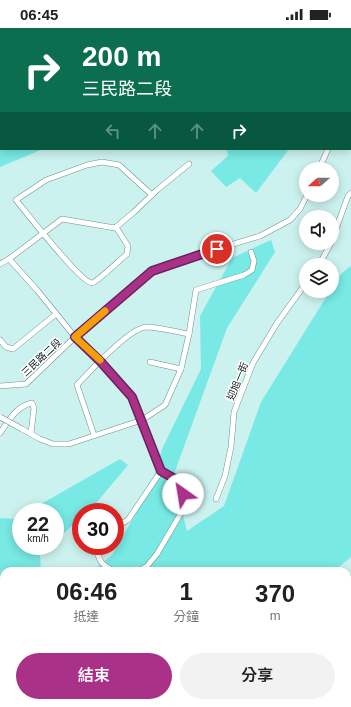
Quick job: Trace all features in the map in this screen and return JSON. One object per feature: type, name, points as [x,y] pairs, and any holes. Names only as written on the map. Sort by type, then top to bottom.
[{"type":"street","points":[[322,162],[328,150]]},
{"type":"street","points":[[116,227],[128,246],[127,254],[103,275],[91,283],[84,279],[55,249],[44,233],[16,200],[46,180],[87,165],[102,162],[119,165],[152,195]]},
{"type":"street","points":[[0,264],[9,259],[62,219],[115,228],[189,164]]},
{"type":"street","points":[[339,221],[348,196],[351,193]]},
{"type":"street","name":"三民路二段","points":[[0,386],[26,384],[75,337],[152,271],[175,262],[260,236],[290,220],[300,209],[304,202]]},
{"type":"street","points":[[0,417],[40,439],[53,444],[69,444],[142,420],[165,405],[181,369],[189,334],[196,290],[244,275],[252,270],[254,261],[251,252]]},
{"type":"street","points":[[9,259],[37,290],[75,337],[100,361],[132,397],[161,471],[182,483],[184,504],[181,513],[157,554],[145,567]]},
{"type":"street","name":"迎旭一街","points":[[216,499],[226,469],[231,447],[234,412],[253,364],[277,323],[299,293]]},
{"type":"street","points":[[0,340],[6,347],[13,349],[56,314]]},
{"type":"street","points":[[94,435],[77,385],[100,361],[133,332],[145,327],[189,334]]},
{"type":"street","points":[[150,362],[181,369]]},
{"type":"street","points":[[0,433],[15,413],[26,405],[32,403],[34,408],[31,433]]},
{"type":"street","points":[[124,522],[128,520],[161,471]]},
{"type":"street","points":[[98,555],[99,560],[105,567]]},
{"type":"shaded area","points":[[0,150],[41,150],[0,167]]},
{"type":"shaded area","points":[[227,150],[288,150],[256,193],[240,178],[226,187],[211,171],[228,156]]},
{"type":"shaded area","points":[[271,240],[275,252],[227,328],[173,477],[187,531],[224,506],[261,402],[326,298],[339,298],[339,276],[351,266],[351,557],[339,567],[97,567],[112,555],[124,555],[124,534],[150,489],[162,449],[201,369],[200,316],[232,258]]},
{"type":"shaded area","points":[[120,459],[128,465],[96,503],[72,503],[72,526],[64,533],[64,503],[43,503]]},
{"type":"shaded area","points":[[0,518],[12,519],[12,555],[40,555],[41,567],[0,567]]},
{"type":"slow traffic","points":[[100,360],[75,337],[105,311]]},
{"type":"route","points":[[183,494],[182,483],[161,471],[132,397],[100,361],[75,337],[152,271],[168,264],[217,249]]}]
